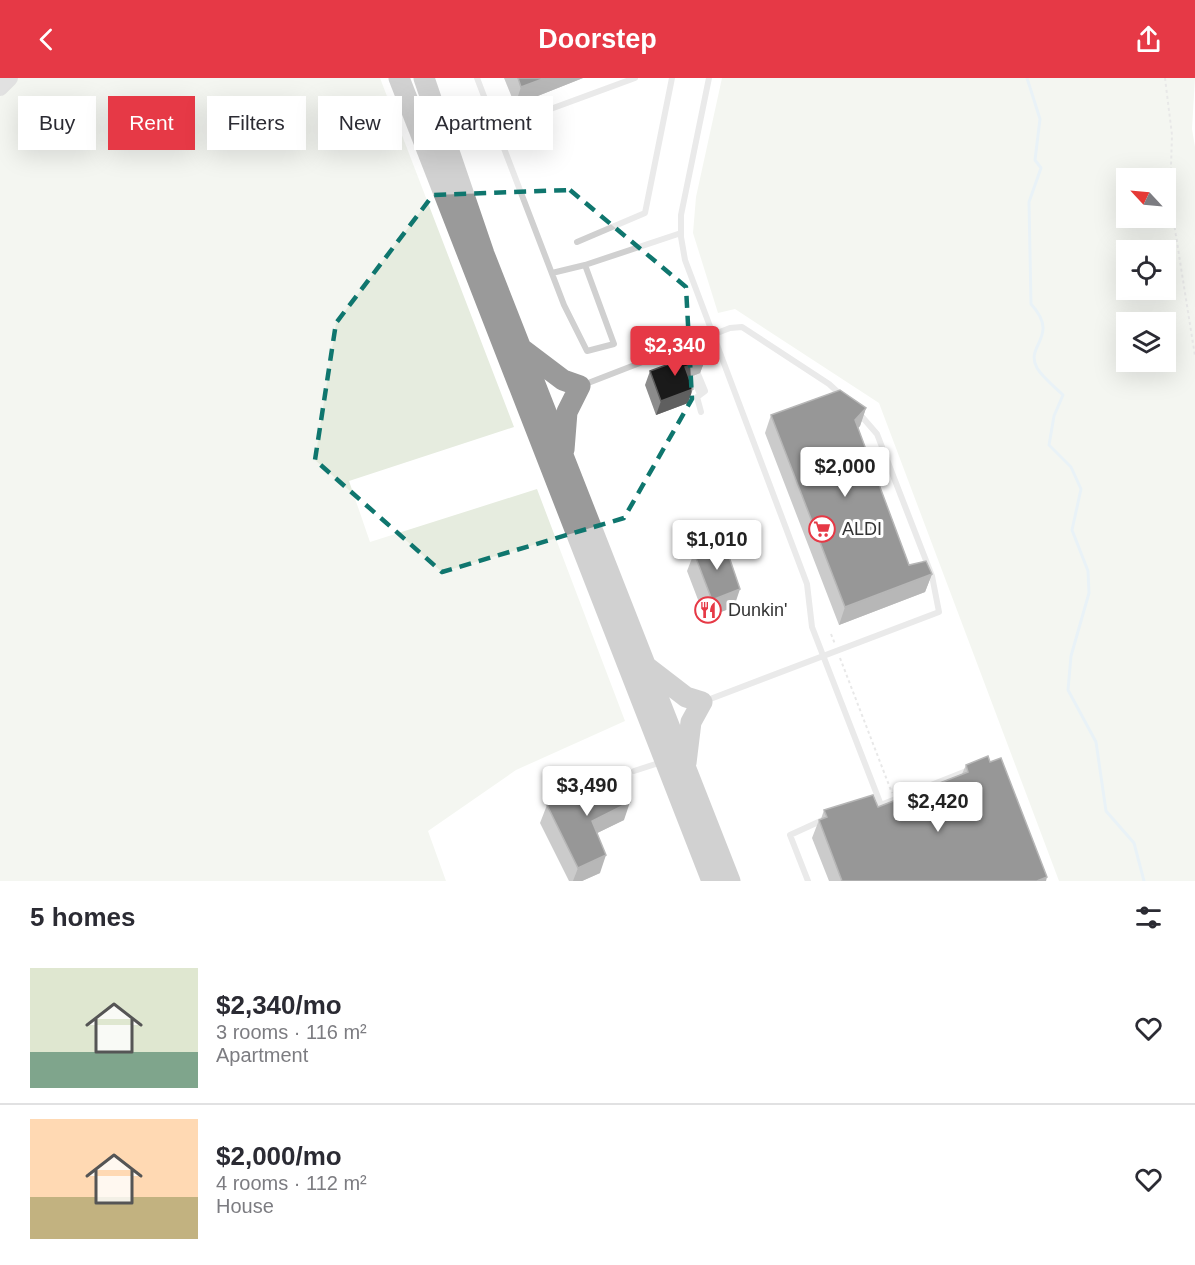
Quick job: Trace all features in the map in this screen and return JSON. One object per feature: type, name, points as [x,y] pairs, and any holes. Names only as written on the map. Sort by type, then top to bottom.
[{"type":"highway","points":[[399,78],[712,881]]},
{"type":"highway","points":[[424,78],[484,254],[730,881]]},
{"type":"highway","points":[[521,348],[563,380],[580,386],[567,412],[564,456]]},
{"type":"highway","points":[[646,666],[686,697],[702,702],[691,722],[685,767]]},
{"type":"street","points":[[0,88],[10,78]]},
{"type":"lane","points":[[477,78],[484,96]]},
{"type":"lane","points":[[553,108],[635,78]]},
{"type":"lane","points":[[577,242],[645,213],[672,78]]},
{"type":"lane","points":[[709,78],[684,194],[681,233],[690,278],[807,584],[812,627],[881,805]]},
{"type":"lane","points":[[504,150],[580,341],[587,351],[614,344],[585,265]]},
{"type":"lane","points":[[552,273],[585,265],[681,233]]},
{"type":"lane","points":[[580,386],[713,335],[742,327],[829,384],[844,398]]},
{"type":"lane","points":[[694,396],[705,391],[692,376],[694,396],[701,412]]},
{"type":"lane","points":[[702,702],[939,612],[932,576],[877,434],[851,405]]},
{"type":"lane","points":[[634,771],[665,761]]},
{"type":"lane","points":[[867,810],[978,766]]},
{"type":"lane","points":[[808,881],[790,835],[834,816]]},
{"type":"path","points":[[1165,78],[1172,135],[1170,198],[1195,356]]},
{"type":"path","points":[[831,634],[895,799]]},
{"type":"highlighted area","points":[[570,190],[686,287],[692,399],[624,518],[442,572],[315,460],[336,323],[433,195]]},
{"type":"shaded area","points":[[0,78],[380,78],[387,96],[318,96],[318,150],[402,150],[402,135],[514,427],[349,481],[370,542],[537,489],[625,721],[516,770],[428,831],[446,881],[0,881]]},
{"type":"shaded area","points":[[722,78],[1195,78],[1192,129],[1195,147],[1195,881],[1059,881],[879,403],[735,309],[718,313],[693,233],[696,197]]},
{"type":"building","points":[[518,78],[545,78],[521,87]]},
{"type":"building","points":[[702,352],[705,360],[685,367],[693,389],[661,401],[650,371]]},
{"type":"building","points":[[840,390],[866,408],[855,420],[909,565],[926,561],[932,574],[845,607],[771,415]]},
{"type":"building","points":[[724,542],[740,589],[712,600],[694,553]]},
{"type":"building","points":[[988,756],[990,762],[1001,758],[1047,877],[1037,881],[842,881],[819,820],[827,817],[824,810],[873,795],[878,807],[968,772],[966,765]]},
{"type":"building","points":[[617,773],[630,802],[592,821],[606,855],[578,868],[547,805]]},
{"type":"waterway","points":[[1027,78],[1040,119],[1035,160],[1041,168],[1029,202],[1031,304],[1043,325],[1043,333],[1034,360],[1042,375],[1063,395],[1054,416],[1049,445],[1071,467],[1081,489],[1072,530],[1088,571],[1089,593],[1071,656],[1068,690],[1096,742],[1106,811],[1134,843],[1144,881]]},
{"type":"place","name":"ALDI","points":[[822,529]]},
{"type":"place","name":"Dunkin'","points":[[708,610]]}]
